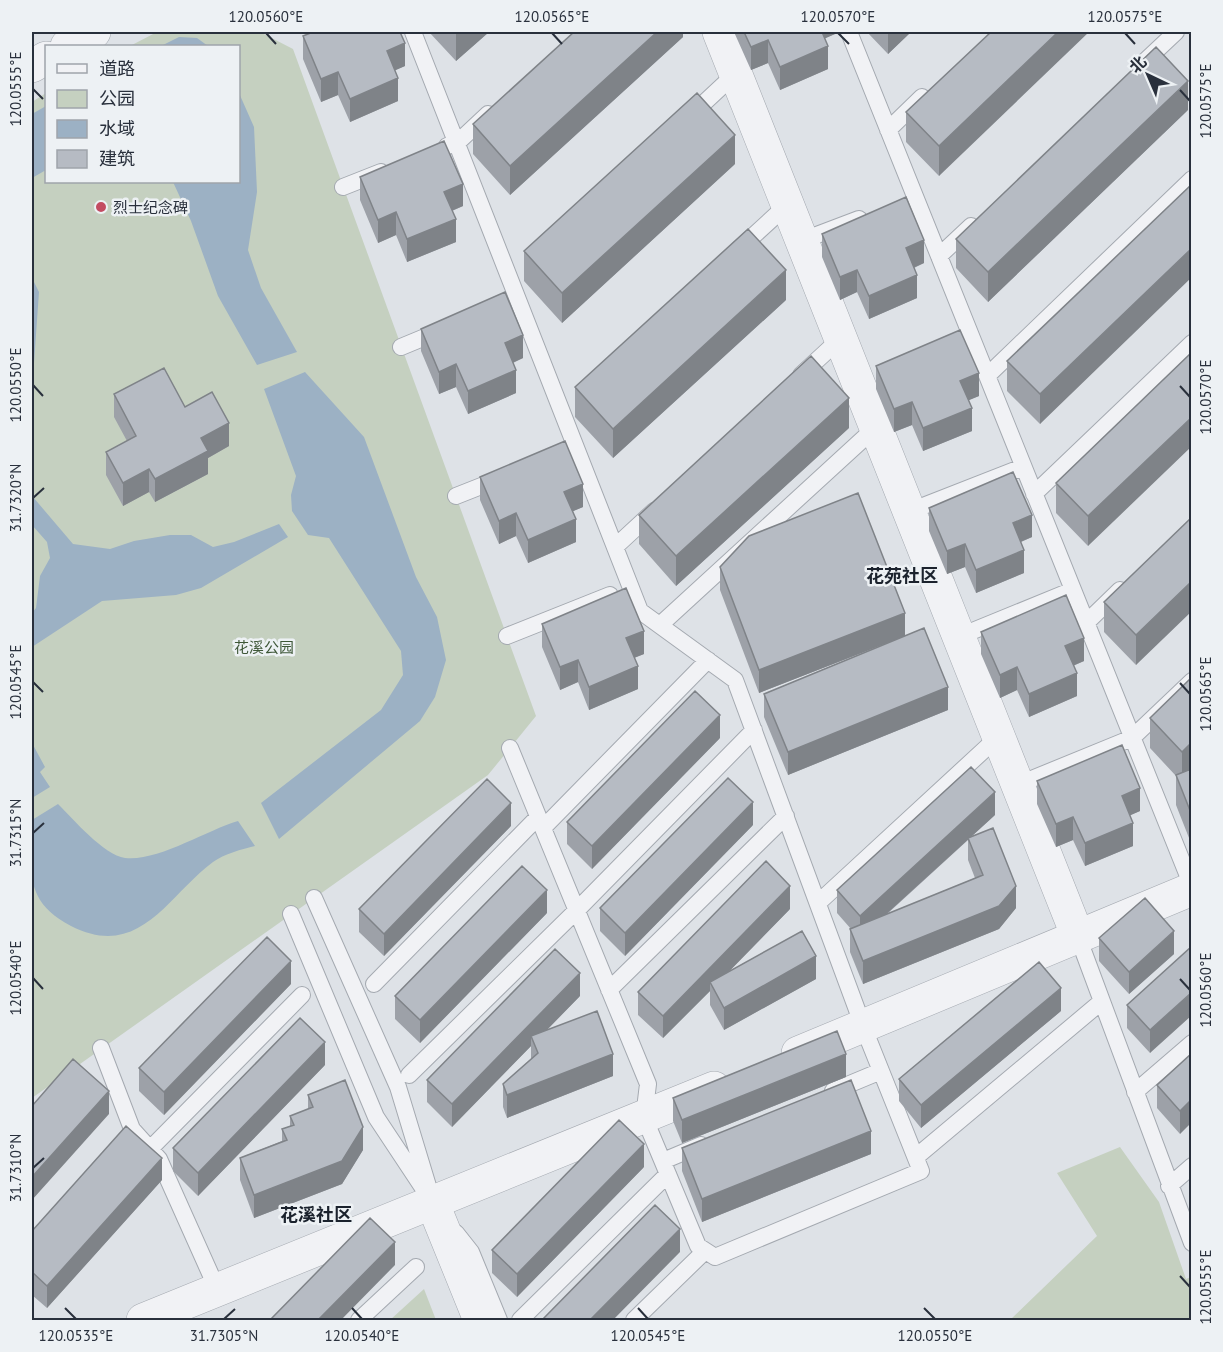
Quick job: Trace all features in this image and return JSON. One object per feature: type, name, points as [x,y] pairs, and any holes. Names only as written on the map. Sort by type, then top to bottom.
[{"type":"street","points":[[69,45],[94,32]]},
{"type":"street","points":[[718,32],[840,339],[864,371],[875,428],[1078,937]]},
{"type":"street","points":[[32,66],[45,58]]},
{"type":"street","points":[[776,1062],[1078,937],[1191,887]]},
{"type":"street","points":[[143,1320],[183,1313],[218,1291],[743,1076]]},
{"type":"street","points":[[433,1204],[480,1320]]},
{"type":"lane","points":[[413,32],[511,281],[566,405],[571,451],[615,547],[640,611],[735,680],[863,1026],[921,1171],[715,1257],[698,1246],[644,1117],[648,1084],[510,748]]},
{"type":"lane","points":[[849,32],[1191,887]]},
{"type":"lane","points":[[1134,72],[1176,32]]},
{"type":"lane","points":[[675,130],[735,74]]},
{"type":"lane","points":[[888,130],[931,89]]},
{"type":"lane","points":[[436,151],[457,142],[500,103]]},
{"type":"lane","points":[[343,187],[395,167]]},
{"type":"lane","points":[[987,376],[1191,179]]},
{"type":"lane","points":[[894,205],[915,197]]},
{"type":"lane","points":[[726,260],[787,205]]},
{"type":"lane","points":[[801,241],[874,213]]},
{"type":"lane","points":[[939,256],[981,216]]},
{"type":"lane","points":[[511,281],[528,265]]},
{"type":"lane","points":[[496,307],[518,298]]},
{"type":"lane","points":[[401,347],[454,325]]},
{"type":"lane","points":[[949,340],[970,332]]},
{"type":"lane","points":[[788,387],[840,339]]},
{"type":"lane","points":[[1034,494],[1191,343]]},
{"type":"lane","points":[[660,625],[875,428]]},
{"type":"lane","points":[[908,512],[1023,466]]},
{"type":"lane","points":[[456,496],[510,474]]},
{"type":"lane","points":[[615,547],[667,499]]},
{"type":"lane","points":[[1086,623],[1135,576]]},
{"type":"lane","points":[[507,636],[631,587]]},
{"type":"lane","points":[[958,637],[1073,590]]},
{"type":"lane","points":[[374,984],[708,660]]},
{"type":"lane","points":[[1017,785],[1132,738],[1191,681]]},
{"type":"lane","points":[[409,1075],[577,910],[754,730]]},
{"type":"lane","points":[[818,903],[998,738]]},
{"type":"lane","points":[[609,990],[786,816]]},
{"type":"lane","points":[[314,898],[398,1087],[433,1204]]},
{"type":"lane","points":[[291,914],[376,1117],[433,1204],[471,1252],[499,1320]]},
{"type":"lane","points":[[1078,937],[1191,1243]]},
{"type":"lane","points":[[150,1149],[302,995]]},
{"type":"lane","points":[[916,1157],[1101,1002]]},
{"type":"lane","points":[[1135,1092],[1191,1043]]},
{"type":"lane","points":[[101,1048],[132,1129],[159,1159],[218,1291]]},
{"type":"lane","points":[[816,1098],[881,1071]]},
{"type":"lane","points":[[117,1146],[132,1129]]},
{"type":"lane","points":[[520,1320],[665,1168],[717,1138]]},
{"type":"lane","points":[[1169,1185],[1191,1166]]},
{"type":"lane","points":[[634,1320],[705,1251]]},
{"type":"lane","points":[[359,1320],[416,1266]]},
{"type":"green space","name":"花溪公园","points":[[157,32],[260,32],[293,49],[536,716],[488,775],[32,1098],[32,102],[45,94],[45,183],[240,183],[240,45],[132,45]]},
{"type":"green space","points":[[1120,1147],[1159,1202],[1186,1279],[1191,1277],[1191,1320],[1010,1320],[1097,1236],[1057,1173]]},
{"type":"green space","points":[[424,1289],[436,1320],[390,1320]]},
{"type":"water","points":[[179,37],[197,38],[207,45],[163,45]]},
{"type":"water","points":[[240,95],[254,127],[257,192],[248,250],[261,288],[297,352],[257,365],[218,296],[191,221],[173,183],[240,183]]},
{"type":"water","points":[[45,107],[45,171],[32,178],[32,114]]},
{"type":"water","points":[[32,278],[39,292],[34,363],[32,361]]},
{"type":"water","points":[[305,372],[364,437],[416,577],[437,617],[446,660],[435,697],[420,721],[279,839],[261,803],[381,710],[403,675],[401,651],[329,538],[308,535],[292,511],[291,495],[296,476],[264,389]]},
{"type":"water","points":[[32,489],[33,497],[73,544],[110,549],[134,541],[170,535],[191,535],[213,547],[234,542],[279,524],[288,537],[201,588],[176,595],[102,601],[32,647],[32,613],[36,608],[40,576],[50,558],[47,542],[32,525]]},
{"type":"water","points":[[32,743],[45,767],[40,772],[50,787],[32,798]]},
{"type":"water","points":[[58,804],[99,844],[125,858],[152,855],[238,821],[255,846],[217,859],[151,919],[134,930],[116,935],[95,935],[71,926],[55,916],[44,906],[33,882],[32,820]]},
{"type":"building","points":[[313,32],[400,32],[405,43],[387,51],[398,78],[350,99],[338,72],[321,79],[303,36]]},
{"type":"building","points":[[574,32],[657,32],[510,166],[473,124]]},
{"type":"building","points":[[744,32],[822,32],[828,46],[780,67],[768,40],[751,47]]},
{"type":"building","points":[[991,32],[1058,32],[939,146],[906,112]]},
{"type":"building","points":[[1156,47],[1188,81],[988,272],[956,239]]},
{"type":"building","points":[[697,93],[735,135],[562,293],[524,251]]},
{"type":"building","points":[[444,141],[463,184],[444,192],[456,219],[407,239],[396,212],[378,220],[360,177]]},
{"type":"building","points":[[1191,185],[1191,249],[1040,394],[1007,361]]},
{"type":"building","points":[[906,197],[924,240],[906,248],[917,275],[869,296],[857,270],[840,277],[822,234]]},
{"type":"building","points":[[748,229],[786,270],[613,429],[575,387]]},
{"type":"building","points":[[505,292],[523,335],[505,343],[516,370],[468,391],[456,364],[439,372],[421,329]]},
{"type":"building","points":[[960,330],[979,373],[960,381],[972,408],[923,428],[912,402],[894,409],[876,366]]},
{"type":"building","points":[[1191,353],[1191,418],[1088,516],[1056,483]]},
{"type":"building","points":[[811,356],[849,398],[676,556],[639,515]]},
{"type":"building","points":[[164,368],[185,407],[212,392],[229,423],[201,438],[208,451],[155,479],[149,469],[123,483],[106,452],[136,436],[114,394]]},
{"type":"building","points":[[565,441],[583,484],[564,492],[576,519],[528,540],[516,513],[499,521],[480,477]]},
{"type":"building","points":[[1013,472],[1032,515],[1013,523],[1024,550],[976,570],[965,544],[947,551],[929,508]]},
{"type":"building","points":[[858,493],[905,613],[759,670],[720,567],[749,536]]},
{"type":"building","points":[[1191,518],[1191,582],[1136,635],[1104,602]]},
{"type":"building","points":[[626,588],[644,631],[626,638],[638,666],[589,687],[578,660],[560,667],[542,624]]},
{"type":"building","points":[[1066,595],[1084,638],[1065,646],[1077,673],[1029,694],[1017,667],[1000,675],[981,632]]},
{"type":"building","points":[[924,628],[948,687],[788,752],[764,694]]},
{"type":"building","points":[[1191,678],[1191,743],[1182,752],[1150,718]]},
{"type":"building","points":[[695,691],[720,715],[592,846],[567,822]]},
{"type":"building","points":[[1122,745],[1140,788],[1122,796],[1133,823],[1085,843],[1073,817],[1056,824],[1037,781]]},
{"type":"building","points":[[971,767],[995,792],[860,916],[837,890]]},
{"type":"building","points":[[1191,769],[1191,813],[1176,775]]},
{"type":"building","points":[[728,778],[753,802],[625,933],[600,908]]},
{"type":"building","points":[[487,779],[511,803],[384,934],[359,909]]},
{"type":"building","points":[[993,828],[1016,886],[999,906],[863,961],[850,929],[983,875],[968,838]]},
{"type":"building","points":[[766,861],[790,886],[663,1016],[638,992]]},
{"type":"building","points":[[522,866],[547,890],[420,1020],[395,996]]},
{"type":"building","points":[[1145,898],[1174,931],[1129,972],[1099,938]]},
{"type":"building","points":[[802,931],[816,956],[724,1008],[710,982]]},
{"type":"building","points":[[267,937],[291,961],[164,1092],[139,1068]]},
{"type":"building","points":[[1191,947],[1191,993],[1150,1030],[1127,1005]]},
{"type":"building","points":[[555,949],[580,973],[452,1104],[427,1080]]},
{"type":"building","points":[[1039,962],[1061,988],[921,1105],[899,1079]]},
{"type":"building","points":[[597,1011],[613,1054],[507,1095],[503,1084],[538,1053],[531,1036]]},
{"type":"building","points":[[300,1018],[325,1042],[198,1173],[173,1148]]},
{"type":"building","points":[[837,1031],[846,1054],[682,1120],[673,1098]]},
{"type":"building","points":[[1191,1054],[1191,1100],[1180,1111],[1157,1085]]},
{"type":"building","points":[[73,1059],[109,1091],[32,1177],[32,1106]]},
{"type":"building","points":[[345,1080],[363,1127],[342,1161],[254,1195],[240,1158],[287,1140],[282,1129],[294,1125],[290,1116],[313,1107],[308,1095]]},
{"type":"building","points":[[851,1080],[871,1131],[702,1199],[682,1148]]},
{"type":"building","points":[[619,1120],[644,1144],[517,1274],[492,1250]]},
{"type":"building","points":[[126,1126],[162,1158],[47,1286],[32,1272],[32,1231]]},
{"type":"building","points":[[655,1205],[680,1229],[590,1320],[542,1320]]},
{"type":"building","points":[[370,1218],[395,1242],[318,1320],[270,1320]]},
{"type":"place","name":"烈士纪念碑","points":[[101,207]]},
{"type":"district","name":"花苑社区","points":[[902,575]]},
{"type":"district","name":"花溪社区","points":[[316,1214]]}]
